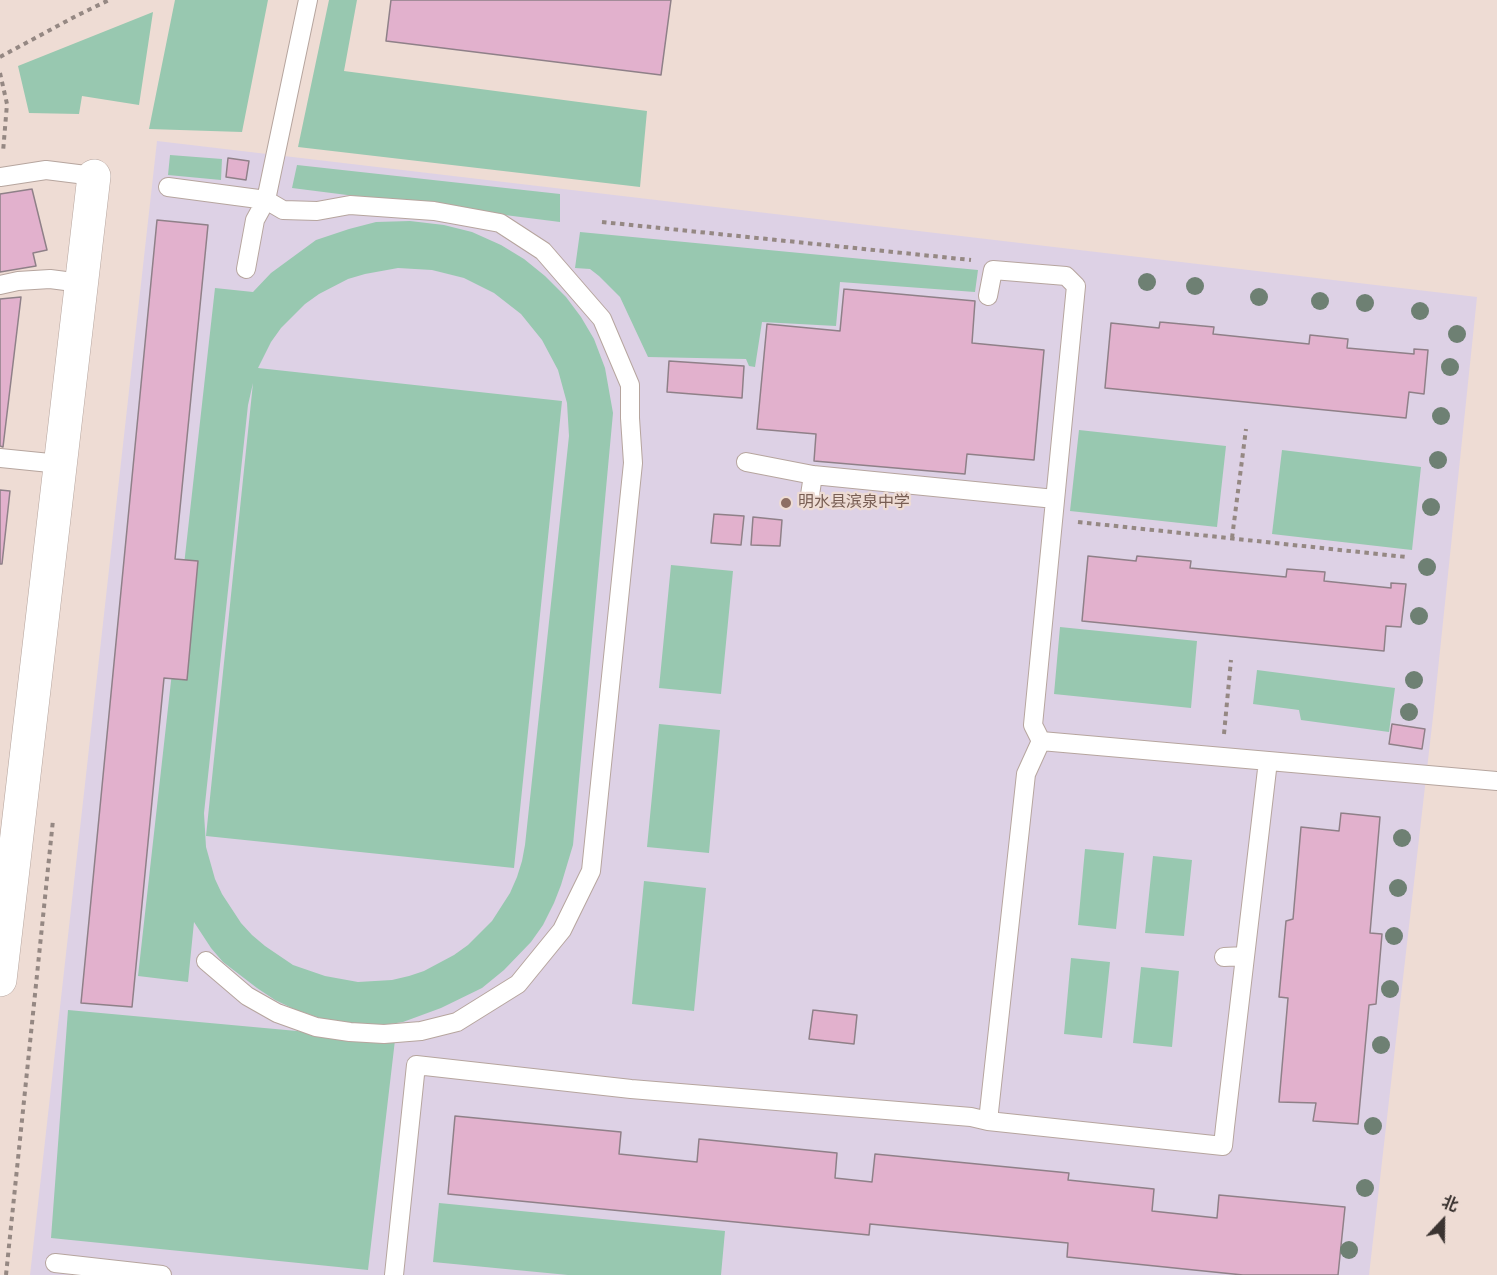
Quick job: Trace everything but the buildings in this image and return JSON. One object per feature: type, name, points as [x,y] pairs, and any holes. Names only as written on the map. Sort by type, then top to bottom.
[{"type":"street","points":[[0,980],[94,176]]},
{"type":"lane","points":[[246,268],[255,220],[266,200],[308,0]]},
{"type":"lane","points":[[1,177],[46,170],[94,176]]},
{"type":"lane","points":[[168,187],[266,200],[283,210],[317,211],[350,205],[434,211],[500,223],[543,251],[602,319],[630,385],[633,463],[591,871],[562,930],[518,984],[457,1022],[421,1031],[384,1034],[350,1032],[316,1026],[277,1013],[247,996],[206,962]]},
{"type":"lane","points":[[988,296],[993,270],[1066,276],[1076,286],[1033,725],[1041,741]]},
{"type":"lane","points":[[0,285],[18,281],[50,279],[81,283]]},
{"type":"lane","points":[[0,458],[60,464]]},
{"type":"lane","points":[[746,462],[813,475],[1055,499]]},
{"type":"lane","points":[[810,495],[813,475]]},
{"type":"lane","points":[[1041,741],[1497,781]]},
{"type":"lane","points":[[988,1121],[1016,935],[1026,774],[1041,741]]},
{"type":"lane","points":[[394,1275],[416,1065],[631,1089],[971,1117],[988,1121],[1224,1146],[1268,761]]},
{"type":"lane","points":[[1224,957],[1245,956]]},
{"type":"lane","points":[[55,1263],[162,1275]]},
{"type":"path","points":[[0,57],[109,0]]},
{"type":"path","points":[[0,73],[7,104],[1,177]]},
{"type":"path","points":[[602,222],[984,262],[993,270]]},
{"type":"path","points":[[1232,538],[1246,429]]},
{"type":"path","points":[[1053,519],[1406,557]]},
{"type":"path","points":[[1221,757],[1231,660]]},
{"type":"shaded area","name":"明水县滨泉中学","points":[[157,141],[1477,297],[1434,708],[1369,1275],[30,1275]]},
{"type":"green space","points":[[175,0],[268,0],[242,132],[149,129]]},
{"type":"green space","points":[[329,0],[357,0],[344,71],[647,111],[640,187],[298,147]]},
{"type":"green space","points":[[153,12],[139,105],[82,96],[79,114],[29,113],[18,66]]},
{"type":"green space","points":[[170,155],[222,159],[221,180],[168,175]]},
{"type":"green space","points":[[297,165],[560,194],[560,222],[292,188]]},
{"type":"green space","points":[[410,221],[444,225],[472,232],[501,245],[524,259],[566,297],[594,339],[605,368],[613,413],[573,845],[561,885],[543,925],[531,942],[504,970],[482,988],[441,1008],[403,1022],[384,1025],[343,1024],[296,1010],[275,1000],[223,962],[194,922],[188,982],[138,976],[215,288],[253,292],[271,273],[316,240],[376,222]],"holes":[[[398,268],[432,270],[464,278],[494,293],[521,314],[542,340],[558,370],[567,403],[569,436],[525,845],[517,877],[510,893],[492,921],[468,945],[454,955],[424,971],[409,976],[392,980],[358,982],[325,976],[293,965],[265,946],[241,923],[215,879],[206,847],[204,813],[248,405],[253,383],[206,836],[514,868],[562,401],[258,368],[281,328],[305,304],[319,294],[348,279],[365,274]]]},
{"type":"green space","points":[[580,232],[978,270],[975,292],[840,282],[836,326],[762,322],[755,367],[749,366],[746,359],[648,357],[620,297],[590,269],[575,268]]},
{"type":"green space","points":[[1079,430],[1226,446],[1217,527],[1070,511]]},
{"type":"green space","points":[[1282,450],[1421,467],[1412,550],[1272,534]]},
{"type":"green space","points":[[671,565],[733,571],[721,694],[659,688]]},
{"type":"green space","points":[[1060,627],[1197,641],[1191,708],[1054,694]]},
{"type":"green space","points":[[1257,670],[1395,688],[1389,732],[1301,720],[1299,710],[1253,704]]},
{"type":"green space","points":[[659,724],[720,730],[709,853],[647,847]]},
{"type":"green space","points":[[1085,849],[1124,853],[1116,929],[1078,925]]},
{"type":"green space","points":[[1153,856],[1192,860],[1184,936],[1145,933]]},
{"type":"green space","points":[[644,881],[706,888],[694,1011],[632,1004]]},
{"type":"green space","points":[[1071,958],[1110,962],[1102,1038],[1064,1034]]},
{"type":"green space","points":[[1141,967],[1179,971],[1172,1047],[1133,1043]]},
{"type":"green space","points":[[68,1010],[395,1040],[368,1270],[51,1238]]},
{"type":"green space","points":[[439,1203],[725,1231],[721,1275],[568,1275],[433,1262]]},
{"type":"place","name":"明水县滨泉中学","points":[[786,503]]}]
